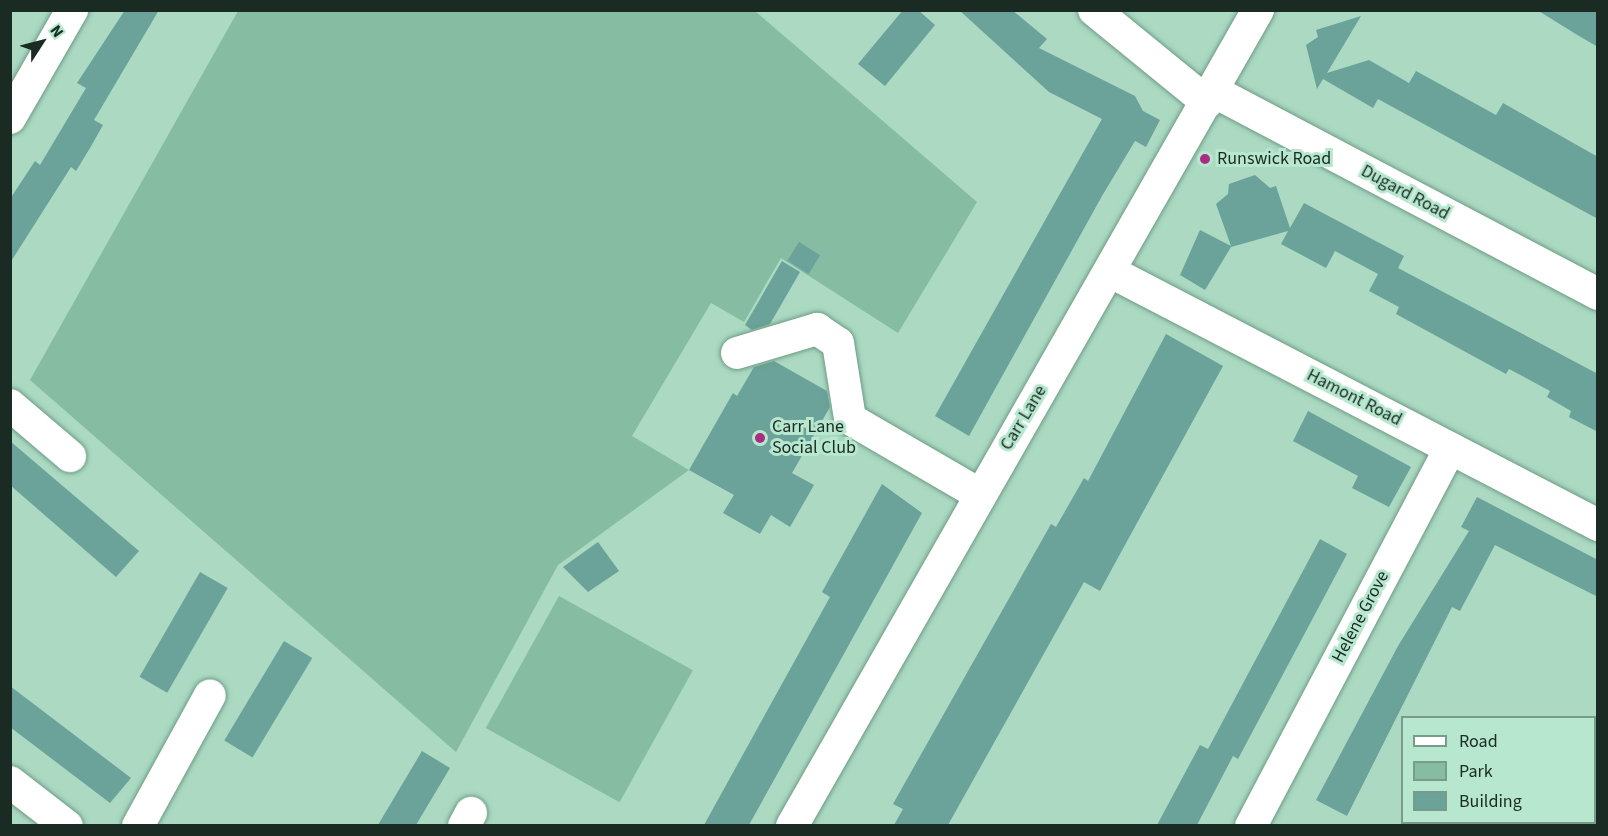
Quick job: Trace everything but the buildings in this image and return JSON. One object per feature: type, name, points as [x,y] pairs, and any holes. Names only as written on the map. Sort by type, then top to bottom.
[{"type":"street","points":[[10,118],[72,10]]},
{"type":"street","points":[[1094,10],[1210,97]]},
{"type":"street","name":"Carr Lane","points":[[792,825],[979,494],[1111,272],[1258,10]]},
{"type":"street","name":"Dugard Road","points":[[1210,97],[1598,294]]},
{"type":"street","name":"Hamont Road","points":[[1111,272],[1598,525]]},
{"type":"street","points":[[737,353],[817,329],[838,343],[849,419],[979,494]]},
{"type":"street","points":[[10,405],[70,456]]},
{"type":"street","name":"Helene Grove","points":[[1251,825],[1450,448]]},
{"type":"street","points":[[138,825],[210,695]]},
{"type":"street","points":[[10,782],[67,825]]},
{"type":"green space","points":[[238,11],[755,11],[977,202],[898,333],[781,258],[744,322],[711,303],[632,436],[689,470],[558,565],[456,752],[30,380]]},
{"type":"green space","points":[[559,596],[693,670],[620,802],[486,728]]},
{"type":"place","name":"Runswick Road","points":[[1205,159]]},
{"type":"place","name":"Carr Lane Social Club","points":[[760,438]]}]
